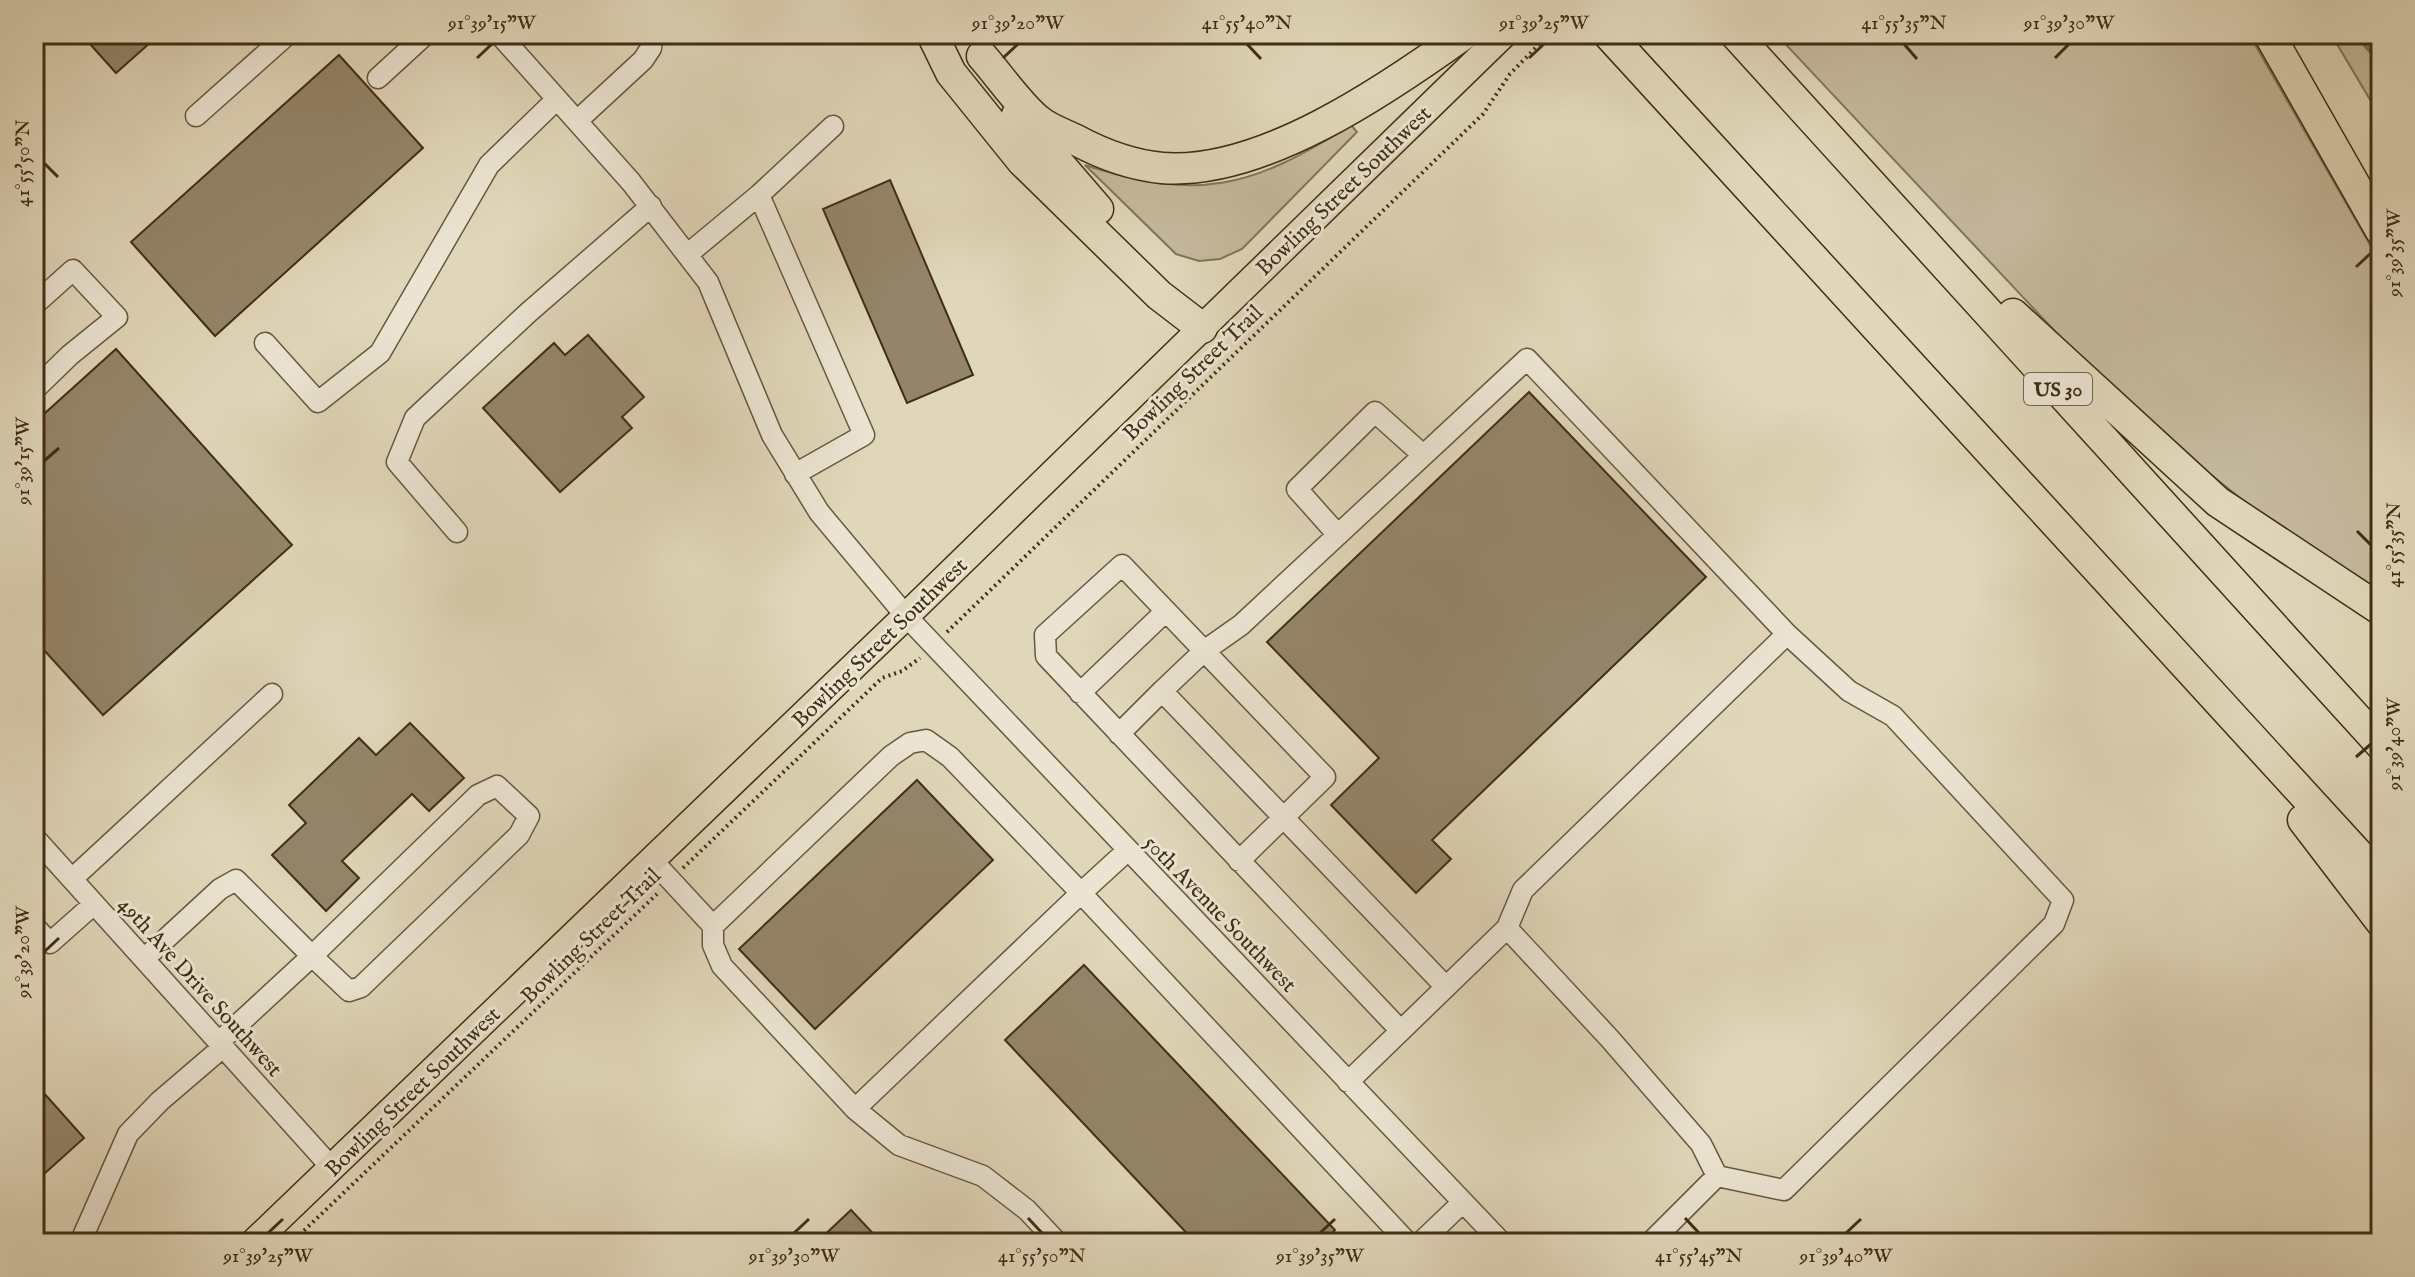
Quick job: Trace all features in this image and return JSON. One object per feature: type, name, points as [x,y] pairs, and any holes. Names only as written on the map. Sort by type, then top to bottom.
[{"type":"highway","points":[[932,34],[951,73],[1022,161],[1159,295],[1202,328]]},
{"type":"highway","points":[[976,45],[1037,120],[1096,151],[1162,168],[1203,166],[1289,142],[1402,77],[1464,34]]},
{"type":"highway","points":[[1608,34],[2381,879]]},
{"type":"highway","name":"US 30","points":[[1738,34],[2381,745]]},
{"type":"highway","points":[[2269,34],[2381,231]]},
{"type":"highway","points":[[976,45],[1015,112],[1076,186],[1172,285],[1202,328]]},
{"type":"highway","points":[[1874,186],[2218,502],[2381,610]]},
{"type":"highway","points":[[2191,671],[2381,922]]},
{"type":"main road","name":"Bowling Street Southwest","points":[[253,1243],[906,616],[1503,36]]},
{"type":"street","points":[[196,116],[288,34]]},
{"type":"street","points":[[378,78],[426,34]]},
{"type":"street","name":"50th Avenue Southwest","points":[[499,34],[651,206],[708,282],[772,435],[819,512],[906,616],[1502,1243]]},
{"type":"street","points":[[577,121],[643,60],[651,48],[652,34]]},
{"type":"street","points":[[265,343],[318,402],[380,353],[489,165],[557,99]]},
{"type":"street","points":[[688,254],[759,195],[833,126]]},
{"type":"street","points":[[759,195],[864,435],[795,474]]},
{"type":"street","points":[[457,532],[397,462],[415,418],[529,312],[651,206]]},
{"type":"street","points":[[34,305],[73,270],[117,317],[70,355],[34,390]]},
{"type":"street","points":[[1119,734],[1204,651],[1241,625],[1527,359],[1787,634],[1849,691],[1893,716],[2063,900],[2054,924],[1784,1190],[1717,1176]]},
{"type":"street","points":[[1338,535],[1297,489],[1375,412],[1423,455]]},
{"type":"street","points":[[1239,861],[1325,777],[1122,565],[1045,635],[1046,656],[1239,861],[1401,1031]]},
{"type":"street","points":[[1080,693],[1166,611]]},
{"type":"street","points":[[1348,1082],[1507,928],[1523,890],[1787,634]]},
{"type":"street","points":[[1162,691],[1446,987]]},
{"type":"street","points":[[72,879],[272,694]]},
{"type":"street","points":[[713,926],[891,756],[910,743],[926,740],[950,757],[1081,893],[1408,1243]]},
{"type":"street","points":[[80,1243],[128,1134],[160,1101],[221,1044],[312,956],[478,795],[497,786],[529,816],[519,835],[361,987],[349,991],[312,956],[236,880],[220,889],[144,959]]},
{"type":"street","name":"49th Ave Drive Southwest","points":[[34,837],[332,1168]]},
{"type":"street","points":[[855,1109],[1128,850]]},
{"type":"street","points":[[652,860],[713,926],[713,945],[722,966],[855,1109],[899,1145],[983,1176],[1027,1210],[1058,1243]]},
{"type":"street","points":[[34,926],[50,943],[94,904]]},
{"type":"street","points":[[1507,928],[1610,1039],[1701,1144],[1717,1176]]},
{"type":"street","points":[[1650,1243],[1717,1176]]},
{"type":"street","points":[[1420,1243],[1463,1202]]},
{"type":"path","name":"Bowling Street Trail","points":[[952,627],[1483,114],[1503,83],[1549,34]]},
{"type":"path","name":"Bowling Street Trail","points":[[291,1243],[882,678],[902,671],[917,660]]},
{"type":"shaded area","points":[[1776,34],[2249,34],[2381,264],[2381,591],[2269,521],[2171,443],[2097,376]]},
{"type":"shaded area","points":[[2331,34],[2381,34],[2381,118]]},
{"type":"shaded area","points":[[1351,125],[1357,132],[1242,249],[1220,259],[1199,261],[1176,254],[1085,165],[1161,183],[1193,185],[1223,182],[1283,163]]},
{"type":"building","points":[[81,34],[160,34],[116,73]]},
{"type":"building","points":[[339,55],[423,148],[215,336],[131,242]]},
{"type":"building","points":[[890,180],[973,375],[907,403],[823,209]]},
{"type":"building","points":[[588,335],[644,397],[622,417],[632,428],[560,492],[483,408],[554,343],[565,355]]},
{"type":"building","points":[[116,349],[292,545],[103,715],[34,639],[34,423]]},
{"type":"building","points":[[1529,392],[1706,577],[1432,840],[1451,859],[1416,893],[1331,805],[1379,758],[1267,642]]},
{"type":"building","points":[[410,723],[464,778],[429,811],[412,794],[342,861],[359,878],[326,911],[272,855],[306,823],[289,805],[359,738],[376,755]]},
{"type":"building","points":[[917,780],[993,860],[815,1029],[739,949]]},
{"type":"building","points":[[1084,965],[1335,1230],[1322,1243],[1196,1243],[1005,1040]]},
{"type":"building","points":[[34,1082],[84,1138],[34,1183]]},
{"type":"building","points":[[851,1210],[882,1243],[816,1243]]},
{"type":"waterway","points":[[2356,34],[2381,66]]}]
